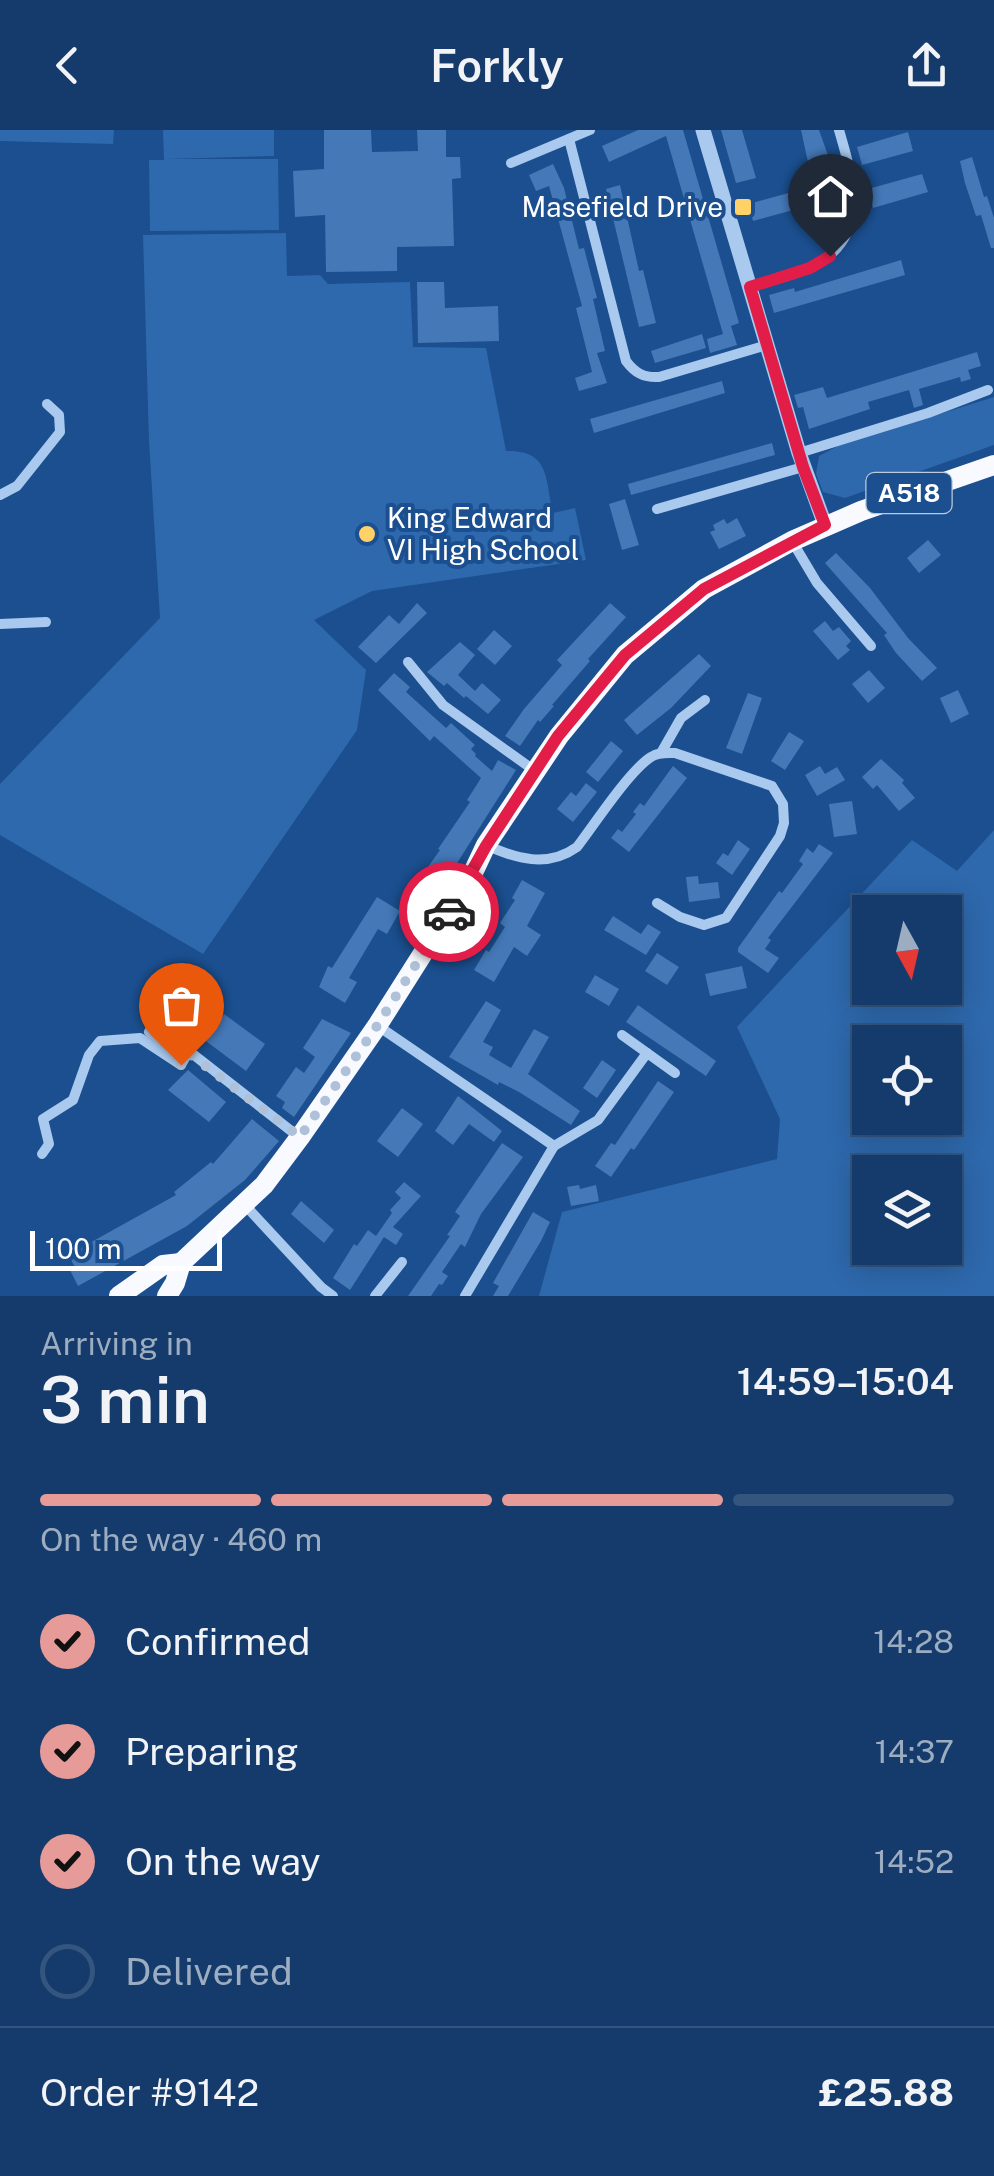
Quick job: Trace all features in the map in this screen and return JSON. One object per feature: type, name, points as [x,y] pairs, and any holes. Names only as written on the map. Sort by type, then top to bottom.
[{"type":"highway","name":"A518","points":[[167,1296],[182,1263],[264,1185],[300,1137],[377,1026],[535,772],[596,686],[625,655],[704,589],[792,542],[825,525],[994,464]]},
{"type":"highway","name":"A518","points":[[119,1296],[163,1265],[182,1263]]},
{"type":"street","points":[[511,163],[590,130]]},
{"type":"street","points":[[703,130],[801,460],[825,525]]},
{"type":"street","points":[[750,287],[819,263],[838,249],[845,238],[855,201],[852,172],[839,130]]},
{"type":"street","points":[[570,139],[626,361],[632,370],[658,378],[767,345]]},
{"type":"street","points":[[657,510],[988,390]]},
{"type":"street","points":[[0,495],[18,486],[60,432],[59,415],[47,404]]},
{"type":"street","points":[[792,542],[818,583],[871,646]]},
{"type":"street","points":[[0,624],[46,622]]},
{"type":"street","points":[[408,662],[442,705],[535,772]]},
{"type":"street","points":[[661,753],[681,718],[705,700]]},
{"type":"street","points":[[486,846],[525,859],[568,854],[639,768],[651,756],[661,753],[675,752],[772,786],[783,804],[780,836],[726,918],[704,925],[657,903]]},
{"type":"street","points":[[180,975],[149,1032],[180,1053],[186,1051]]},
{"type":"street","points":[[377,1026],[554,1146]]},
{"type":"street","points":[[622,1035],[675,1073]]},
{"type":"street","points":[[42,1154],[49,1144],[43,1119],[73,1100],[90,1055],[100,1041],[140,1038],[181,1065],[186,1051]]},
{"type":"street","points":[[186,1051],[300,1137]]},
{"type":"street","points":[[465,1296],[554,1146],[598,1120],[647,1053]]},
{"type":"street","points":[[244,1204],[333,1296]]},
{"type":"street","points":[[375,1296],[402,1262]]},
{"type":"shaded area","points":[[0,130],[114,130],[113,144],[0,141]]},
{"type":"shaded area","points":[[163,130],[274,130],[274,156],[166,159],[278,159],[279,230],[150,231],[149,160],[164,160]]},
{"type":"shaded area","name":"King Edward VI High School","points":[[286,233],[287,276],[320,275],[328,284],[410,282],[413,347],[486,348],[506,451],[531,455],[538,461],[553,513],[575,508],[586,560],[372,591],[314,620],[366,670],[357,730],[203,954],[0,835],[0,784],[160,618],[149,441],[143,235]]},
{"type":"shaded area","points":[[994,397],[994,445],[845,498],[823,492],[816,474],[819,456],[838,446]]},
{"type":"shaded area","points":[[994,830],[994,1296],[539,1296],[562,1212],[777,1159],[780,1119],[737,1027],[852,904],[852,1005],[962,1005],[962,895],[861,895],[912,840],[957,871]]},
{"type":"building","points":[[324,130],[371,130],[372,152],[418,151],[417,130],[446,130],[446,157],[460,157],[461,178],[452,179],[454,246],[397,247],[397,271],[326,272],[325,215],[295,217],[293,171],[324,169]]},
{"type":"building","points":[[638,130],[683,130],[739,323],[731,326],[737,345],[710,353],[707,339],[723,334],[666,136],[609,162],[602,146]]},
{"type":"building","points":[[721,130],[742,130],[756,178],[736,183]]},
{"type":"building","points":[[801,130],[819,130],[830,161],[809,167]]},
{"type":"building","points":[[908,132],[913,151],[862,165],[857,147]]},
{"type":"building","points":[[972,157],[994,218],[994,248],[981,215],[976,216],[965,183],[960,161]]},
{"type":"building","points":[[553,164],[564,188],[579,249],[584,248],[605,351],[597,353],[607,383],[579,391],[575,378],[592,372],[576,308],[582,306],[549,186],[536,191],[529,175]]},
{"type":"building","points":[[922,174],[928,192],[873,208],[868,189]]},
{"type":"building","points":[[620,185],[639,271],[643,270],[656,323],[639,327],[606,189]]},
{"type":"building","points":[[818,185],[823,202],[753,221],[748,204]]},
{"type":"building","points":[[901,260],[905,275],[774,313],[769,295],[794,288],[795,292]]},
{"type":"building","points":[[417,282],[444,282],[445,308],[498,306],[499,341],[418,343]]},
{"type":"building","points":[[702,334],[706,348],[655,363],[651,351]]},
{"type":"building","points":[[977,352],[981,366],[968,370],[971,379],[961,382],[960,377],[919,389],[923,405],[914,408],[909,390],[868,402],[870,409],[809,429],[803,407],[798,408],[794,395],[823,387],[827,398]]},
{"type":"building","points":[[722,381],[725,393],[594,433],[590,419]]},
{"type":"building","points":[[772,443],[775,455],[631,495],[628,484]]},
{"type":"building","points":[[625,499],[639,545],[622,550],[609,504]]},
{"type":"building","points":[[737,518],[746,536],[719,549],[710,532],[715,530],[713,525]]},
{"type":"building","points":[[928,540],[941,555],[919,573],[907,558]]},
{"type":"building","points":[[836,553],[937,668],[922,681],[896,653],[884,635],[887,633],[825,563]]},
{"type":"building","points":[[417,603],[427,613],[376,663],[358,647],[389,615],[399,624]]},
{"type":"building","points":[[610,603],[626,617],[520,746],[505,736],[562,665],[557,660]]},
{"type":"building","points":[[825,621],[833,631],[839,627],[851,641],[846,646],[850,650],[838,660],[813,631]]},
{"type":"building","points":[[494,630],[512,646],[495,665],[477,649]]},
{"type":"building","points":[[460,642],[475,655],[458,675],[475,691],[482,683],[501,700],[488,714],[427,672]]},
{"type":"building","points":[[699,654],[711,666],[671,708],[637,735],[624,720]]},
{"type":"building","points":[[869,670],[885,688],[868,703],[852,684]]},
{"type":"building","points":[[394,673],[410,687],[406,692],[446,728],[451,723],[475,745],[471,749],[475,756],[492,771],[498,760],[516,770],[425,909],[408,895],[470,802],[467,800],[481,778],[434,736],[430,741],[378,690]]},
{"type":"building","points":[[958,690],[969,714],[951,723],[940,698]]},
{"type":"building","points":[[748,693],[762,698],[742,754],[726,748]]},
{"type":"building","points":[[789,732],[804,741],[785,770],[771,761]]},
{"type":"building","points":[[611,741],[623,751],[598,782],[586,772]]},
{"type":"building","points":[[881,759],[904,780],[902,783],[915,798],[899,811],[877,785],[873,789],[862,777]]},
{"type":"building","points":[[673,766],[687,778],[629,852],[611,838],[618,829],[622,832],[636,814],[633,812],[640,803],[644,806]]},
{"type":"building","points":[[820,766],[825,774],[837,767],[845,780],[817,796],[805,775]]},
{"type":"building","points":[[586,783],[597,792],[573,822],[557,809],[571,792],[576,796]]},
{"type":"building","points":[[852,801],[857,834],[834,837],[829,804]]},
{"type":"building","points":[[738,840],[750,849],[732,875],[716,863],[723,853],[728,856]]},
{"type":"building","points":[[819,844],[833,853],[768,938],[771,940],[765,949],[779,958],[768,973],[738,952],[738,948],[803,864],[799,861],[807,848],[813,853]]},
{"type":"building","points":[[698,876],[699,884],[718,882],[720,898],[689,902],[686,877]]},
{"type":"building","points":[[522,880],[545,893],[527,926],[541,935],[527,956],[514,947],[494,982],[474,970],[505,927],[500,923]]},
{"type":"building","points":[[377,897],[400,911],[387,934],[378,929],[349,978],[357,982],[345,1003],[319,987],[328,966],[332,968]]},
{"type":"building","points":[[613,916],[641,934],[648,924],[661,932],[646,955],[604,930]]},
{"type":"building","points":[[657,953],[679,967],[667,985],[645,971]]},
{"type":"building","points":[[742,966],[747,988],[710,996],[705,974]]},
{"type":"building","points":[[595,975],[619,989],[609,1006],[585,992]]},
{"type":"building","points":[[486,1001],[501,1010],[483,1042],[493,1047],[489,1055],[511,1068],[534,1029],[549,1037],[528,1074],[580,1111],[571,1125],[519,1092],[499,1082],[498,1085],[449,1057]]},
{"type":"building","points":[[638,1005],[716,1061],[706,1076],[626,1022]]},
{"type":"building","points":[[189,1007],[216,1026],[224,1014],[265,1044],[246,1071],[179,1021]]},
{"type":"building","points":[[322,1019],[351,1033],[294,1117],[282,1108],[285,1102],[276,1096],[296,1067],[304,1073],[315,1057],[303,1048]]},
{"type":"building","points":[[602,1060],[616,1070],[597,1098],[583,1088]]},
{"type":"building","points":[[188,1070],[226,1102],[209,1122],[168,1090]]},
{"type":"building","points":[[658,1081],[674,1092],[611,1177],[595,1166],[611,1143],[615,1145]]},
{"type":"building","points":[[458,1096],[502,1131],[494,1142],[469,1124],[453,1145],[435,1131]]},
{"type":"building","points":[[402,1108],[423,1124],[398,1157],[377,1141]]},
{"type":"building","points":[[252,1119],[279,1141],[245,1180],[187,1226],[78,1286],[68,1255],[176,1195],[174,1192],[213,1164]]},
{"type":"building","points":[[502,1143],[523,1157],[481,1214],[465,1247],[461,1244],[442,1272],[448,1276],[442,1285],[431,1296],[408,1296],[450,1236],[447,1235],[460,1216],[455,1212]]},
{"type":"building","points":[[404,1182],[421,1196],[393,1227],[403,1234],[396,1245],[384,1237],[350,1290],[333,1278],[354,1244],[357,1246],[368,1230],[376,1236],[401,1198],[395,1192]]},
{"type":"building","points":[[579,1185],[580,1189],[596,1185],[599,1201],[571,1206],[567,1187]]},
{"type":"building","points":[[301,1201],[334,1230],[324,1243],[291,1214]]},
{"type":"building","points":[[533,1212],[550,1222],[541,1241],[508,1296],[493,1296],[499,1286],[493,1283]]},
{"type":"way so far","points":[[181,1065],[188,1053],[300,1137],[449,912]]},
{"type":"place","name":"Masefield Drive","points":[[743,207]]},
{"type":"place","name":"King Edward VI High School","points":[[367,534]]},
{"type":"route","points":[[449,912],[486,846],[558,736],[625,655],[704,589],[825,525],[803,467],[750,287],[810,268],[830,256]]}]
